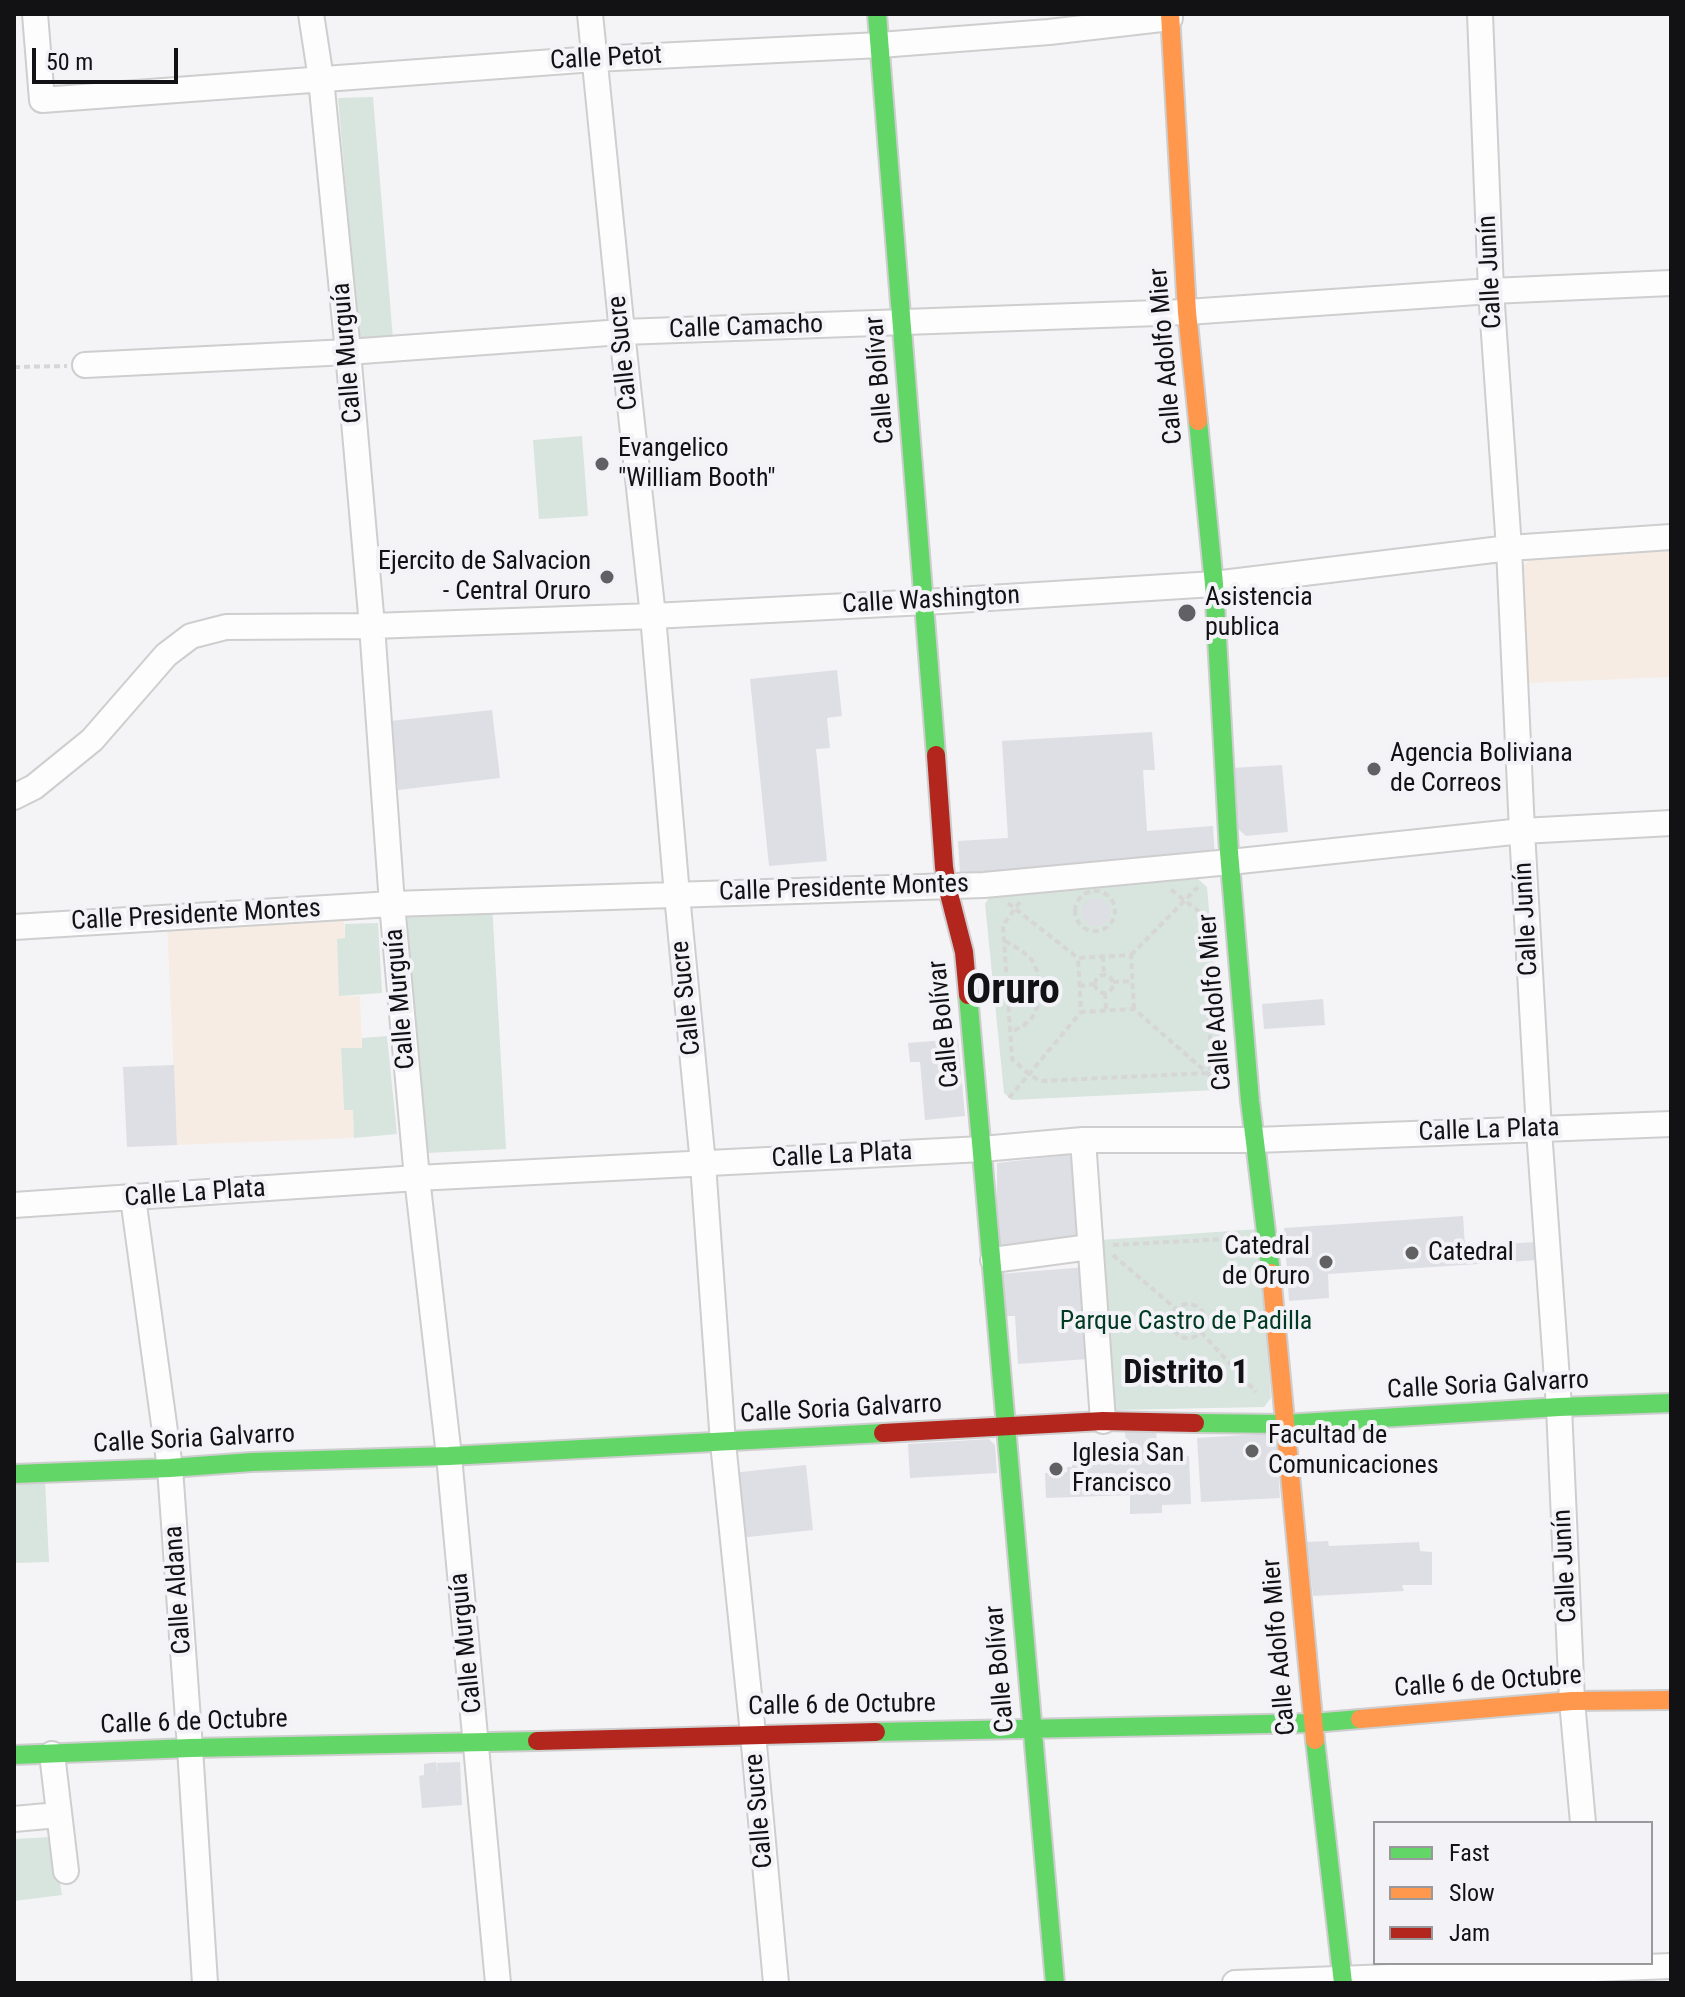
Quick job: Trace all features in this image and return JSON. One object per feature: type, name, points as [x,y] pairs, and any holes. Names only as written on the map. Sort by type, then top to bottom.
[{"type":"main road","name":"Calle Bolívar","points":[[877,14],[947,886],[964,952],[1055,1983]]},
{"type":"main road","name":"Calle Adolfo Mier","points":[[1170,16],[1187,312],[1214,584],[1230,862],[1250,1101],[1268,1237],[1313,1723],[1342,1981]]},
{"type":"main road","name":"Calle Soria Galvarro","points":[[14,1474],[723,1443],[1103,1421],[1285,1424],[1671,1403]]},
{"type":"main road","name":"Calle 6 de Octubre","points":[[14,1755],[1032,1727],[1313,1723],[1572,1701],[1671,1700]]},
{"type":"street","name":"Calle Petot","points":[[35,14],[42,100],[594,59],[880,45],[1049,32],[1170,16]]},
{"type":"street","name":"Calle Murguía","points":[[311,14],[321,79],[348,352],[417,1178],[449,1456],[498,1983]]},
{"type":"street","name":"Calle Sucre","points":[[590,14],[653,616],[703,1164],[723,1443],[776,1983]]},
{"type":"street","name":"Calle Junín","points":[[1480,14],[1491,291],[1509,548],[1539,1130],[1559,1407],[1572,1701],[1583,1821]]},
{"type":"street","name":"Calle Camacho","points":[[85,365],[348,352],[622,332],[1187,312],[1491,291],[1671,283]]},
{"type":"street","name":"Calle Washington","points":[[14,797],[34,787],[92,740],[166,655],[191,636],[226,627],[372,626],[653,616],[1214,584],[1509,548],[1671,537]]},
{"type":"street","name":"Calle Presidente Montes","points":[[14,927],[392,904],[984,885],[1522,831],[1671,823]]},
{"type":"street","name":"Calle La Plata","points":[[14,1205],[417,1178],[982,1149],[1083,1140],[1256,1140],[1671,1124]]},
{"type":"street","points":[[1083,1140],[1096,1246],[1103,1421]]},
{"type":"street","name":"Calle Aldana","points":[[133,1198],[170,1468],[205,1983]]},
{"type":"street","points":[[993,1260],[1096,1246]]},
{"type":"street","points":[[52,1754],[66,1871]]},
{"type":"street","points":[[14,1819],[58,1815]]},
{"type":"street","points":[[1235,1983],[1671,1966]]},
{"type":"path","points":[[14,367],[85,365]]},
{"type":"path","points":[[1004,900],[1078,958],[1131,955],[1203,883]]},
{"type":"path","points":[[1165,886],[1201,913],[1212,1064],[1208,1073]]},
{"type":"path","points":[[1078,892],[1111,890]]},
{"type":"path","points":[[1091,892],[1080,898],[1076,917],[1084,927],[1096,931],[1108,927],[1115,916],[1114,903],[1098,891]]},
{"type":"path","points":[[1026,895],[1003,925],[1012,1059],[1040,1081],[1208,1073]]},
{"type":"path","points":[[1005,941],[1032,960],[1040,989],[1032,1018],[1011,1032]]},
{"type":"path","points":[[1131,955],[1134,1009]]},
{"type":"path","points":[[1103,956],[1104,975]]},
{"type":"path","points":[[1009,1098],[1081,1012],[1078,958]]},
{"type":"path","points":[[1104,975],[1113,982]]},
{"type":"path","points":[[1104,975],[1095,984],[1097,990],[1105,993]]},
{"type":"path","points":[[1113,982],[1133,981]]},
{"type":"path","points":[[1105,993],[1113,982]]},
{"type":"path","points":[[1079,986],[1095,984]]},
{"type":"path","points":[[1105,993],[1106,1011]]},
{"type":"path","points":[[1081,1012],[1134,1009],[1221,1085]]},
{"type":"path","points":[[1096,1246],[1268,1237]]},
{"type":"path","points":[[1096,1246],[1176,1309]]},
{"type":"path","points":[[1187,1304],[1198,1307],[1205,1316],[1201,1332],[1187,1338],[1177,1334],[1171,1324],[1176,1309],[1187,1304]]},
{"type":"path","points":[[1201,1332],[1285,1424]]},
{"type":"shaded area","points":[[1671,550],[1671,677],[1528,683],[1523,567],[1532,557]]},
{"type":"shaded area","points":[[344,917],[345,938],[337,939],[340,996],[360,996],[362,1048],[341,1048],[344,1110],[353,1109],[354,1138],[177,1145],[167,923]]},
{"type":"green space","points":[[373,97],[393,339],[359,341],[338,98]]},
{"type":"green space","points":[[582,436],[588,516],[539,519],[533,440]]},
{"type":"green space","points":[[1198,879],[1207,887],[1224,1081],[1217,1090],[1012,1100],[1004,1093],[985,904],[995,889]]},
{"type":"green space","points":[[492,903],[506,1149],[426,1153],[403,905]]},
{"type":"green space","points":[[378,923],[382,993],[339,996],[337,939],[345,938],[345,924]]},
{"type":"green space","points":[[387,1036],[397,1134],[354,1138],[353,1110],[344,1110],[341,1048],[362,1048],[362,1038]]},
{"type":"green space","name":"Parque Castro de Padilla","points":[[1259,1229],[1271,1398],[1264,1407],[1112,1410],[1101,1240]]},
{"type":"green space","points":[[45,1482],[49,1562],[14,1563],[14,1483]]},
{"type":"green space","points":[[52,1837],[62,1895],[14,1901],[14,1839]]},
{"type":"building","points":[[837,670],[842,716],[827,718],[830,748],[816,749],[827,861],[769,866],[750,679]]},
{"type":"building","points":[[492,710],[500,778],[398,790],[390,721]]},
{"type":"building","points":[[1152,732],[1155,770],[1143,770],[1147,831],[1213,826],[1215,857],[960,873],[958,841],[1008,838],[1002,741]]},
{"type":"building","points":[[1282,765],[1288,832],[1246,836],[1237,828],[1232,768]]},
{"type":"building","points":[[1096,898],[1106,902],[1110,912],[1106,922],[1096,926],[1086,922],[1082,912],[1086,902]]},
{"type":"building","points":[[1323,999],[1325,1025],[1264,1029],[1262,1004]]},
{"type":"building","points":[[958,1039],[965,1116],[925,1120],[920,1062],[910,1062],[908,1043]]},
{"type":"building","points":[[174,1065],[177,1145],[127,1147],[123,1067]]},
{"type":"building","points":[[1068,1155],[1075,1160],[1082,1243],[997,1250],[997,1163]]},
{"type":"building","name":"Catedral","points":[[1463,1216],[1465,1246],[1537,1242],[1538,1260],[1328,1274],[1329,1298],[1289,1301],[1284,1228]]},
{"type":"building","points":[[1086,1267],[1088,1359],[1018,1364],[1015,1316],[1002,1316],[999,1274]]},
{"type":"building","points":[[1156,1424],[1157,1457],[1189,1456],[1191,1504],[1162,1505],[1162,1513],[1130,1514],[1130,1495],[1046,1498],[1045,1473],[1067,1472],[1067,1467],[1072,1467],[1072,1452],[1087,1451],[1088,1459],[1126,1457],[1125,1426]]},
{"type":"building","points":[[1276,1433],[1280,1498],[1201,1502],[1197,1438]]},
{"type":"building","points":[[989,1439],[995,1445],[997,1473],[910,1478],[908,1444]]},
{"type":"building","points":[[806,1465],[813,1530],[739,1538],[732,1473]]},
{"type":"building","points":[[1328,1541],[1329,1546],[1419,1542],[1420,1551],[1432,1552],[1432,1585],[1402,1585],[1404,1591],[1313,1596],[1307,1542]]},
{"type":"building","points":[[436,1762],[438,1774],[437,1763],[460,1762],[462,1805],[422,1808],[419,1776],[424,1775],[424,1764]]},
{"type":"traffic: fast","points":[[877,14],[936,755]]},
{"type":"traffic: fast","points":[[1198,421],[1214,584],[1229,852],[1250,1101],[1271,1273]]},
{"type":"traffic: fast","points":[[968,995],[1055,1983]]},
{"type":"traffic: fast","points":[[1195,1423],[1285,1424],[1671,1403]]},
{"type":"traffic: fast","points":[[14,1474],[449,1456],[883,1433]]},
{"type":"traffic: fast","points":[[876,1732],[1313,1723],[1360,1719]]},
{"type":"traffic: fast","points":[[1315,1740],[1343,1983]]},
{"type":"traffic: fast","points":[[14,1755],[537,1741]]},
{"type":"traffic: slow","points":[[1170,14],[1187,312],[1198,421]]},
{"type":"traffic: slow","points":[[1271,1273],[1315,1740]]},
{"type":"traffic: slow","points":[[1360,1719],[1572,1701],[1671,1700]]},
{"type":"traffic: jam","points":[[936,755],[944,867],[964,952],[968,995]]},
{"type":"traffic: jam","points":[[883,1433],[1103,1421],[1195,1423]]},
{"type":"traffic: jam","points":[[537,1741],[876,1732]]},
{"type":"place","name":"Evangelico \"William Booth\"","points":[[602,464]]},
{"type":"place","name":"Ejercito de Salvacion - Central Oruro","points":[[607,577]]},
{"type":"place","name":"Asistencia publica","points":[[1187,613]]},
{"type":"place","name":"Agencia Boliviana de Correos","points":[[1374,769]]},
{"type":"place","name":"Catedral","points":[[1412,1253]]},
{"type":"place","name":"Catedral de Oruro","points":[[1326,1262]]},
{"type":"place","name":"Facultad de Comunicaciones","points":[[1252,1451]]},
{"type":"place","name":"Iglesia San Francisco","points":[[1056,1469]]},
{"type":"district","name":"Oruro","points":[[1013,992]]},
{"type":"district","name":"Distrito 1","points":[[1186,1374]]}]
